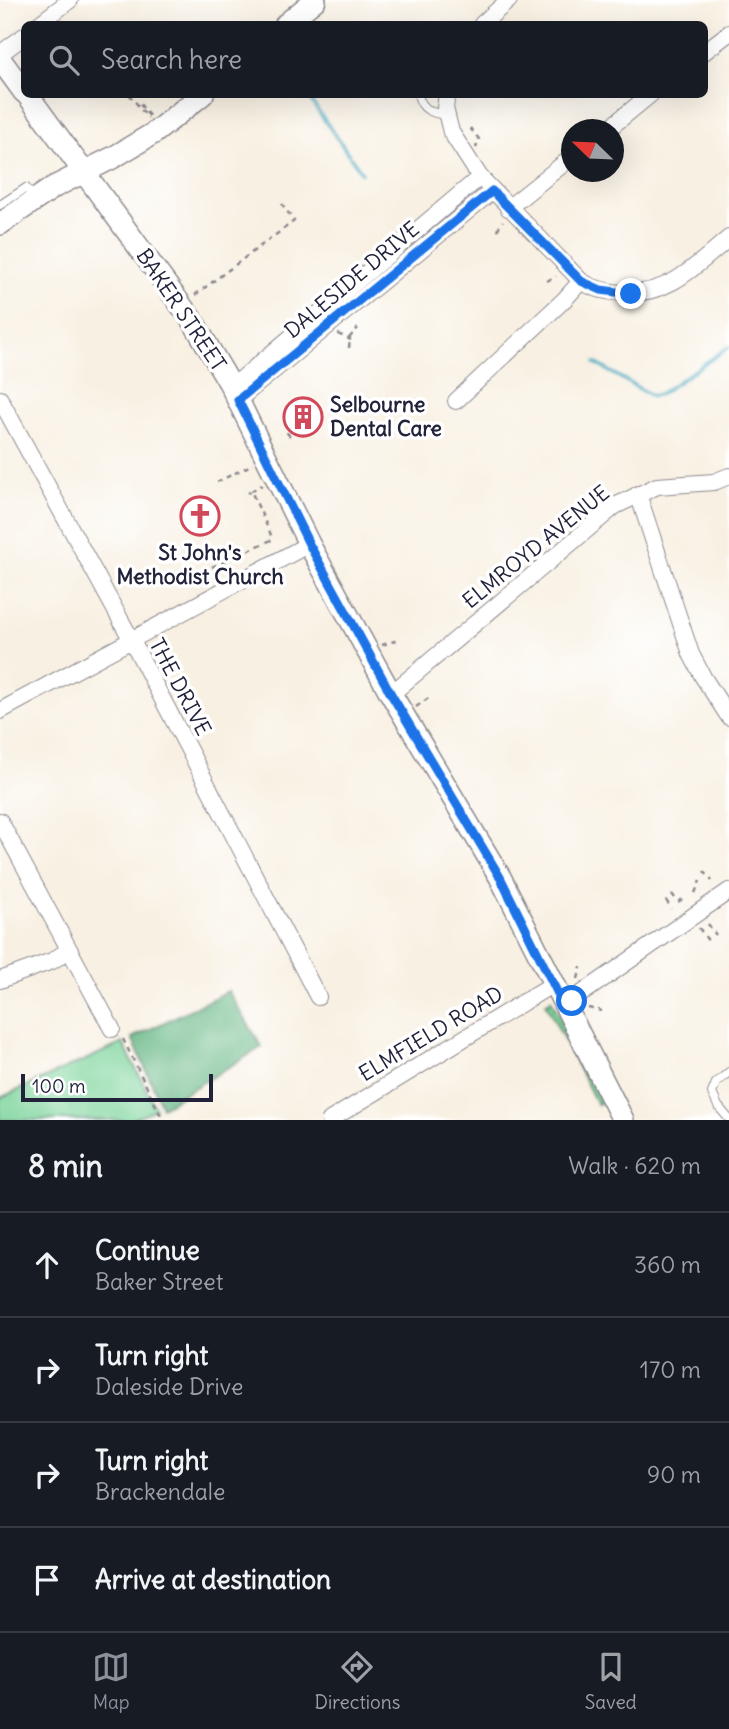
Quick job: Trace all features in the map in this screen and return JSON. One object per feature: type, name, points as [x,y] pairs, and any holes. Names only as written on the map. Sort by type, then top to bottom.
[{"type":"street","points":[[290,21],[315,0]]},
{"type":"street","points":[[485,21],[509,0]]},
{"type":"street","points":[[708,50],[729,33]]},
{"type":"street","points":[[0,56],[21,38]]},
{"type":"street","name":"BAKER STREET","points":[[0,56],[21,86]]},
{"type":"street","name":"BAKER STREET","points":[[30,98],[194,323],[235,393],[309,544],[391,694],[500,877],[553,984],[573,1007],[622,1120]]},
{"type":"street","points":[[1,217],[154,133],[198,98]]},
{"type":"street","points":[[447,98],[446,115],[451,132],[480,177],[508,208],[589,286],[614,293],[648,293],[663,288],[729,238]]},
{"type":"street","points":[[620,119],[646,98]]},
{"type":"street","points":[[508,208],[561,166]]},
{"type":"street","name":"DALESIDE DRIVE","points":[[235,393],[480,177]]},
{"type":"street","name":"DALESIDE DRIVE","points":[[235,393],[492,191]]},
{"type":"street","points":[[456,401],[581,281]]},
{"type":"street","name":"THE DRIVE","points":[[0,399],[131,639],[318,997]]},
{"type":"street","name":"ELMROYD AVENUE","points":[[391,694],[615,506],[657,486],[714,482],[729,476]]},
{"type":"street","points":[[638,494],[691,654],[729,717]]},
{"type":"street","points":[[0,711],[309,544]]},
{"type":"street","points":[[0,821],[112,1029]]},
{"type":"street","points":[[573,1007],[729,891]]},
{"type":"street","points":[[0,981],[52,961],[69,950]]},
{"type":"street","name":"ELMFIELD ROAD","points":[[330,1120],[553,984]]},
{"type":"lane","points":[[418,98],[419,102],[431,113],[446,115]]},
{"type":"lane","points":[[729,1072],[716,1083],[712,1093],[729,1119]]},
{"type":"path","points":[[132,98],[151,120],[140,104]]},
{"type":"path","points":[[470,128],[479,139],[478,147],[474,150]]},
{"type":"path","points":[[192,297],[294,221],[282,204]]},
{"type":"path","points":[[547,281],[560,273]]},
{"type":"path","points":[[349,348],[351,335],[358,328]]},
{"type":"path","points":[[335,333],[351,340]]},
{"type":"path","points":[[286,418],[291,425],[285,430],[292,439]]},
{"type":"path","points":[[217,482],[253,464]]},
{"type":"path","points":[[212,567],[271,540],[272,537],[249,492],[262,485]]},
{"type":"path","points":[[381,646],[401,639]]},
{"type":"path","points":[[416,707],[430,697]]},
{"type":"path","points":[[704,871],[712,881]]},
{"type":"path","points":[[695,893],[700,881]]},
{"type":"path","points":[[672,894],[678,902],[684,898]]},
{"type":"path","points":[[666,900],[671,909]]},
{"type":"path","points":[[705,919],[716,936]]},
{"type":"path","points":[[697,925],[709,942]]},
{"type":"path","points":[[573,1007],[602,1011]]},
{"type":"path","points":[[112,1029],[126,1041],[163,1120]]},
{"type":"green space","points":[[228,991],[262,1047],[162,1107],[132,1038]]},
{"type":"green space","points":[[551,999],[602,1102],[597,1104],[546,1004]]},
{"type":"green space","points":[[123,1043],[156,1109],[130,1120],[0,1120],[0,1098]]},
{"type":"waterway","points":[[309,98],[362,173]]},
{"type":"waterway","points":[[595,363],[652,396],[660,394],[729,347]]},
{"type":"place","name":"Selbourne Dental Care","points":[[303,417]]},
{"type":"place","name":"St John's Methodist Church","points":[[200,516]]},
{"type":"route","points":[[572,1001],[564,1006],[500,877],[391,694],[309,544],[238,400],[492,191],[581,281],[601,290],[631,294]]}]
